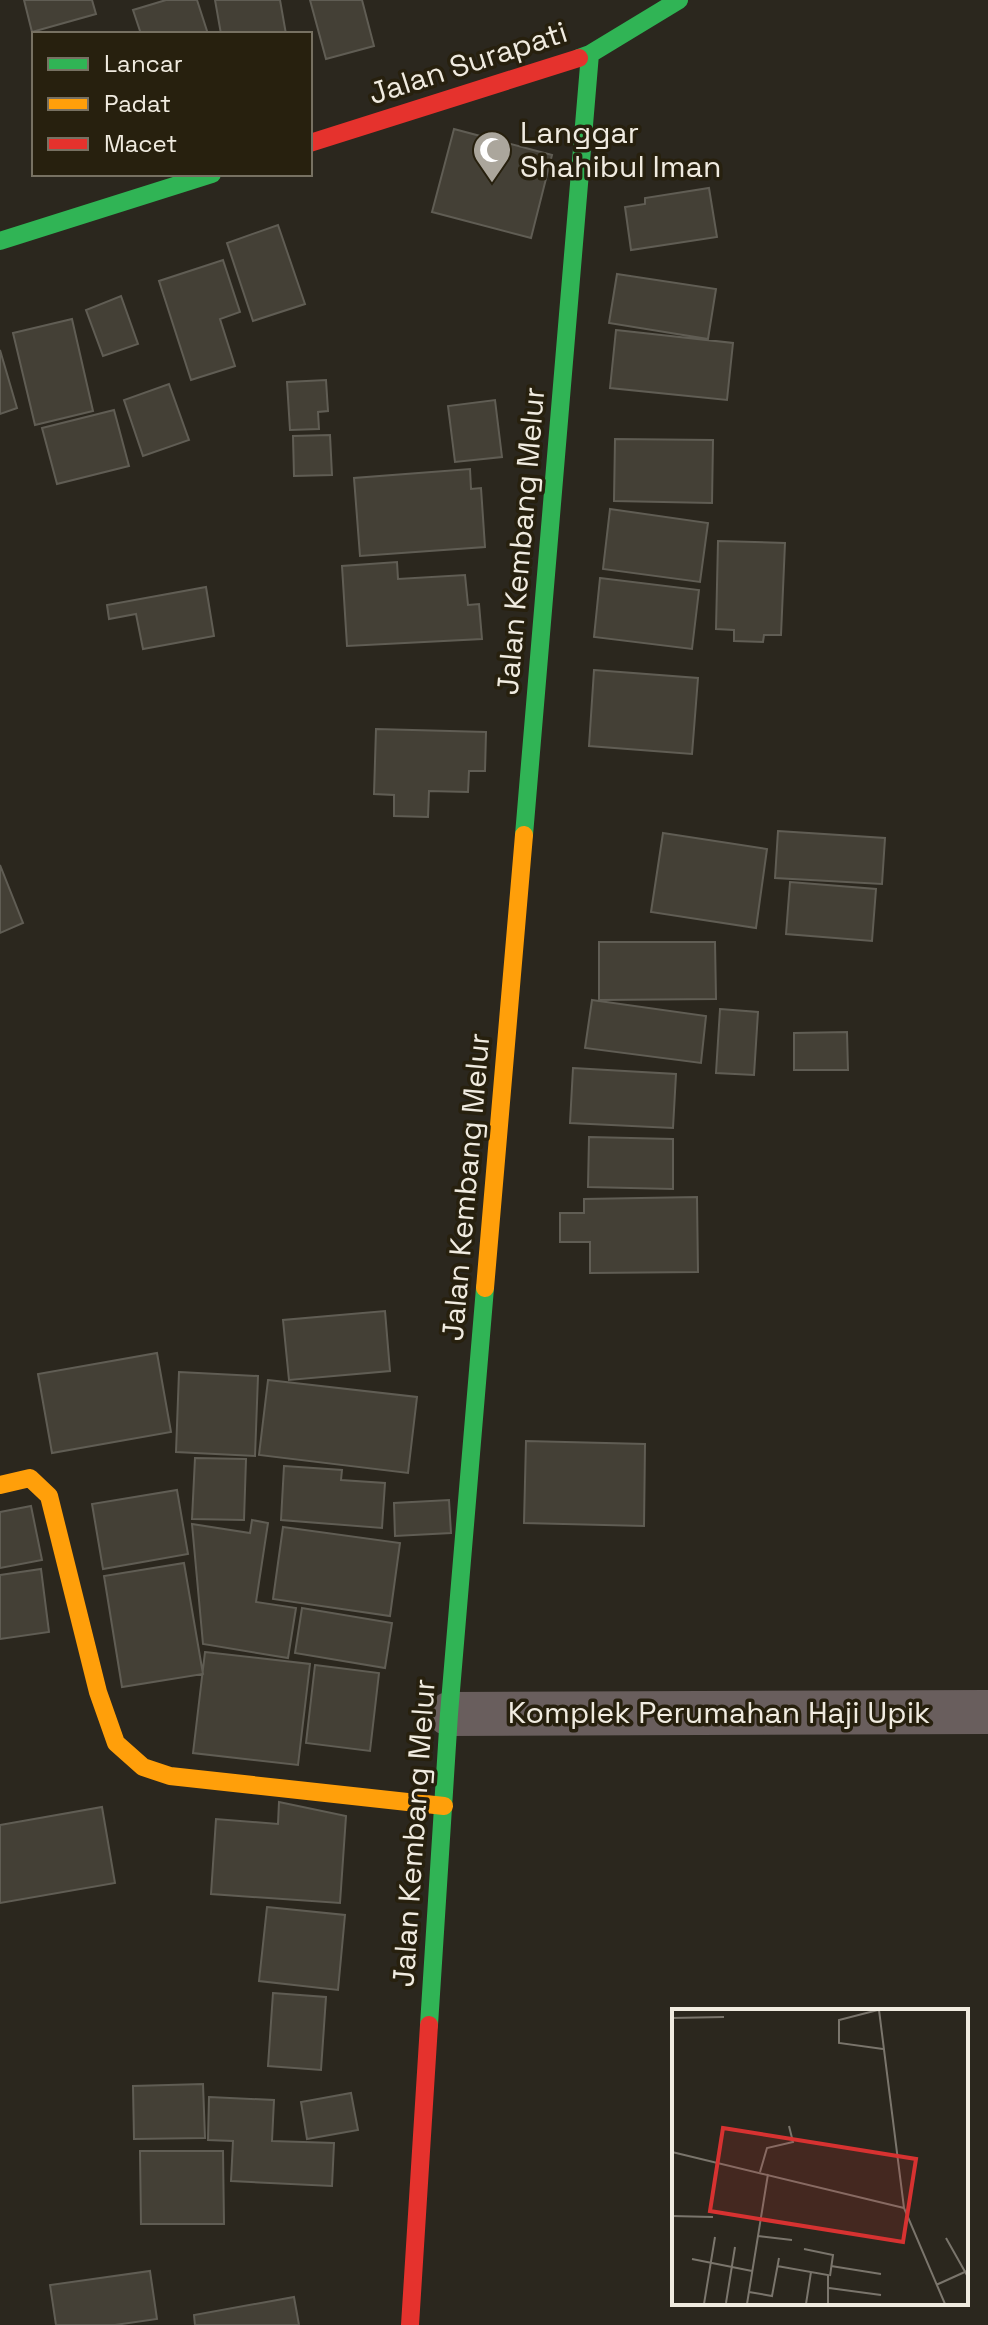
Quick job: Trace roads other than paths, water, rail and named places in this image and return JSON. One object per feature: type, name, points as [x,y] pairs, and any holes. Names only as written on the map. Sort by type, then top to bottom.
[{"type":"street","name":"Jalan Surapati","points":[[312,142],[590,54],[679,0]]},
{"type":"street","name":"Jalan Kembang Melur","points":[[410,2325],[449,1714],[590,54]]},
{"type":"street","points":[[0,241],[206,176]]},
{"type":"street","points":[[0,1485],[30,1478],[49,1496],[98,1692],[116,1743],[143,1767],[170,1776],[444,1806]]},
{"type":"street","name":"Komplek Perumahan Haji Upik","points":[[449,1714],[988,1712]]},
{"type":"place","name":"Langgar Shahibul Iman","points":[[492,184]]}]
